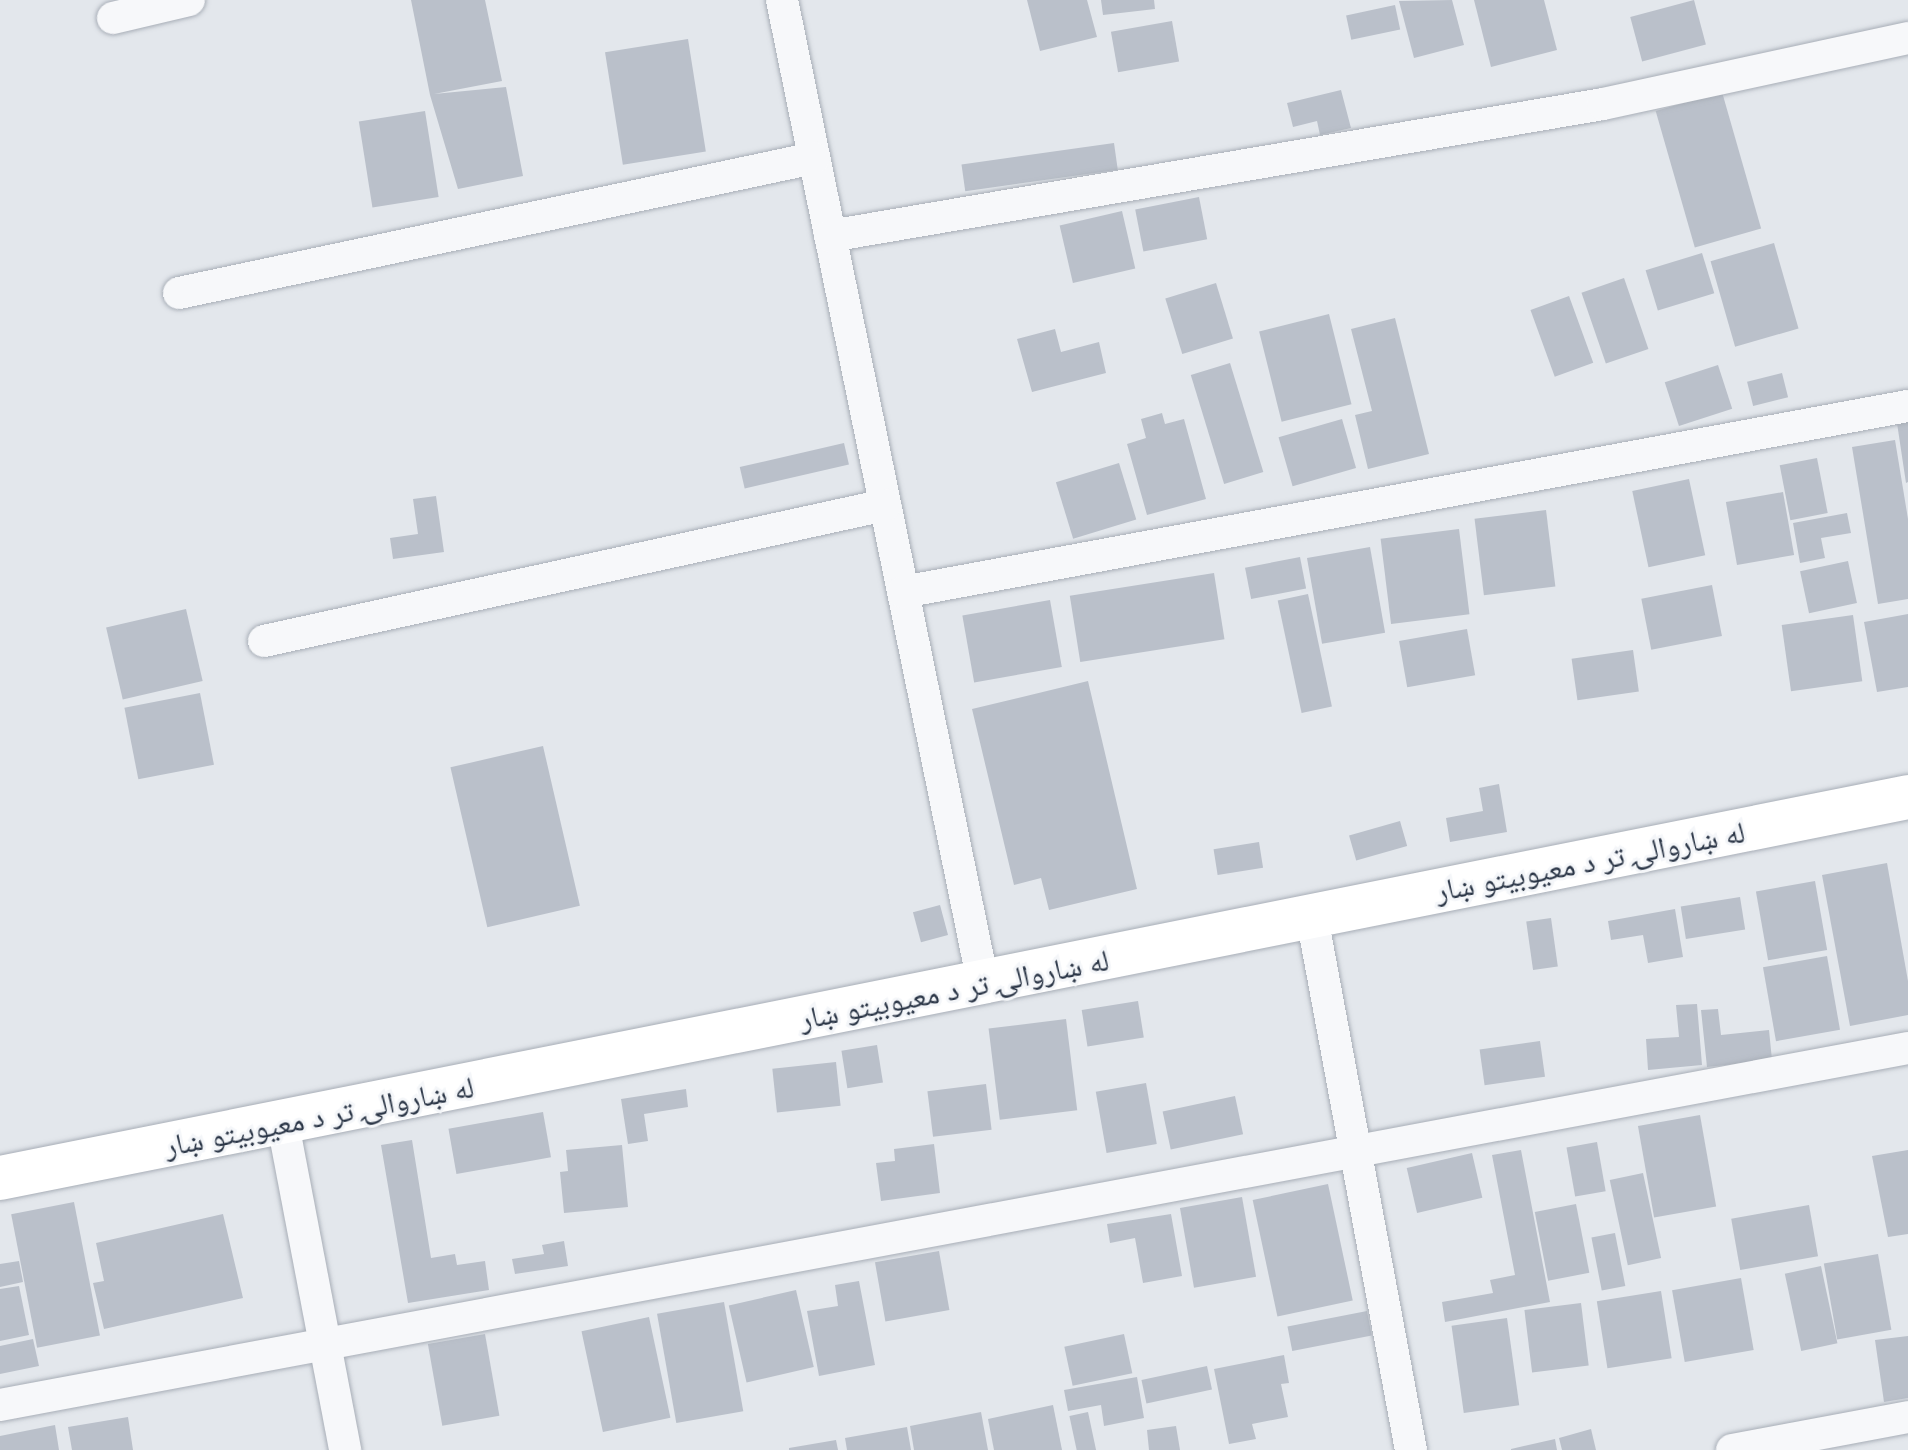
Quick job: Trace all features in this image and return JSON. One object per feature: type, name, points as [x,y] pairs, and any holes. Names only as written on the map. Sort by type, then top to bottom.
[{"type":"street","points":[[113,18],[189,0]]},
{"type":"street","points":[[782,0],[983,983]]},
{"type":"street","points":[[830,236],[1603,104],[1908,38]]},
{"type":"street","points":[[179,293],[814,158]]},
{"type":"street","points":[[903,592],[1908,406]]},
{"type":"street","points":[[264,641],[885,505]]},
{"type":"street","name":"له ښاروالۍ تر د معیوبیتو ښار","points":[[0,1178],[283,1124],[1908,797]]},
{"type":"street","points":[[1312,917],[1411,1450]]},
{"type":"street","points":[[0,1405],[1908,1048]]},
{"type":"street","points":[[283,1124],[345,1450]]},
{"type":"street","points":[[1732,1450],[1908,1417]]},
{"type":"building","points":[[411,0],[485,0],[502,81],[434,94],[506,87],[523,176],[458,189],[430,95]]},
{"type":"building","points":[[1027,0],[1087,0],[1097,37],[1040,51]]},
{"type":"building","points":[[1101,0],[1154,0],[1155,9],[1103,15]]},
{"type":"building","points":[[1452,0],[1464,45],[1414,58],[1399,1]]},
{"type":"building","points":[[1474,0],[1544,0],[1557,50],[1491,67]]},
{"type":"building","points":[[1694,0],[1706,44],[1642,62],[1630,17]]},
{"type":"building","points":[[1395,5],[1400,29],[1351,40],[1346,15]]},
{"type":"building","points":[[1172,21],[1179,61],[1118,72],[1111,32]]},
{"type":"building","points":[[688,39],[706,152],[623,165],[605,52]]},
{"type":"building","points":[[1341,90],[1351,128],[1320,135],[1317,121],[1293,127],[1287,103]]},
{"type":"building","points":[[1722,92],[1761,228],[1695,248],[1656,111]]},
{"type":"building","points":[[425,111],[439,197],[372,207],[359,121]]},
{"type":"building","points":[[1114,143],[1118,170],[965,191],[961,164]]},
{"type":"building","points":[[1199,197],[1207,239],[1143,252],[1135,209]]},
{"type":"building","points":[[1122,211],[1135,268],[1073,283],[1060,225]]},
{"type":"building","points":[[1774,243],[1799,329],[1735,347],[1711,261]]},
{"type":"building","points":[[1702,253],[1714,293],[1658,310],[1646,270]]},
{"type":"building","points":[[1624,278],[1648,349],[1606,364],[1581,293]]},
{"type":"building","points":[[1216,283],[1233,338],[1182,354],[1165,298]]},
{"type":"building","points":[[1569,296],[1593,363],[1555,377],[1530,310]]},
{"type":"building","points":[[1329,314],[1351,404],[1282,422],[1259,331]]},
{"type":"building","points":[[1395,318],[1429,454],[1368,469],[1355,415],[1372,411],[1351,329]]},
{"type":"building","points":[[1055,329],[1061,352],[1099,342],[1106,373],[1032,392],[1017,339]]},
{"type":"building","points":[[1230,363],[1263,472],[1224,484],[1191,375]]},
{"type":"building","points":[[1718,365],[1732,409],[1679,426],[1665,382]]},
{"type":"building","points":[[1782,373],[1788,397],[1753,406],[1747,382]]},
{"type":"building","points":[[1162,413],[1165,424],[1184,419],[1206,499],[1147,515],[1127,444],[1146,438],[1141,419]]},
{"type":"building","points":[[1342,419],[1356,468],[1293,486],[1279,437]]},
{"type":"building","points":[[1908,421],[1908,482],[1906,483],[1897,423]]},
{"type":"building","points":[[1895,440],[1908,519],[1908,599],[1878,604],[1852,447]]},
{"type":"building","points":[[844,443],[849,464],[745,489],[740,467]]},
{"type":"building","points":[[1817,458],[1828,513],[1790,520],[1780,465]]},
{"type":"building","points":[[1119,463],[1136,519],[1073,539],[1056,482]]},
{"type":"building","points":[[1689,479],[1705,555],[1648,567],[1632,491]]},
{"type":"building","points":[[1783,492],[1794,555],[1737,565],[1726,502]]},
{"type":"building","points":[[436,496],[444,552],[393,559],[390,538],[418,534],[413,499]]},
{"type":"building","points":[[1546,510],[1555,586],[1484,595],[1475,519]]},
{"type":"building","points":[[1847,513],[1851,533],[1821,538],[1825,558],[1800,563],[1793,523]]},
{"type":"building","points":[[1459,529],[1469,614],[1391,624],[1381,539]]},
{"type":"building","points":[[1370,547],[1385,633],[1322,644],[1307,558]]},
{"type":"building","points":[[1300,557],[1306,588],[1251,599],[1245,568]]},
{"type":"building","points":[[1848,561],[1857,603],[1809,613],[1800,571]]},
{"type":"building","points":[[1214,573],[1224,639],[1080,662],[1070,596]]},
{"type":"building","points":[[1712,585],[1722,636],[1651,650],[1641,599]]},
{"type":"building","points":[[1308,594],[1332,706],[1302,713],[1278,600]]},
{"type":"building","points":[[1050,600],[1062,667],[974,682],[962,615]]},
{"type":"building","points":[[186,609],[203,681],[123,700],[106,627]]},
{"type":"building","points":[[1908,614],[1908,687],[1877,692],[1864,622]]},
{"type":"building","points":[[1853,615],[1862,681],[1791,691],[1782,625]]},
{"type":"building","points":[[1467,629],[1475,675],[1407,687],[1399,641]]},
{"type":"building","points":[[1633,650],[1639,692],[1577,700],[1572,659]]},
{"type":"building","points":[[1088,681],[1137,889],[1049,910],[1041,878],[1014,885],[972,709]]},
{"type":"building","points":[[200,693],[214,765],[138,779],[124,708]]},
{"type":"building","points":[[543,746],[580,906],[487,927],[450,767]]},
{"type":"building","points":[[1499,784],[1507,832],[1450,842],[1446,818],[1483,811],[1479,788]]},
{"type":"building","points":[[1400,821],[1407,846],[1356,861],[1349,836]]},
{"type":"building","points":[[1259,842],[1263,868],[1218,875],[1214,849]]},
{"type":"building","points":[[1887,863],[1908,981],[1908,1015],[1850,1026],[1822,875]]},
{"type":"building","points":[[1815,881],[1827,950],[1768,960],[1756,891]]},
{"type":"building","points":[[1740,897],[1745,930],[1686,939],[1681,906]]},
{"type":"building","points":[[940,905],[948,935],[921,942],[913,912]]},
{"type":"building","points":[[1675,909],[1683,957],[1648,963],[1643,935],[1611,940],[1608,921]]},
{"type":"building","points":[[1551,918],[1558,967],[1533,970],[1526,921]]},
{"type":"building","points":[[1827,956],[1840,1030],[1776,1041],[1763,967]]},
{"type":"building","points":[[1138,1001],[1144,1038],[1087,1046],[1082,1010]]},
{"type":"building","points":[[1697,1004],[1702,1065],[1648,1070],[1646,1039],[1679,1037],[1676,1005]]},
{"type":"building","points":[[1718,1009],[1721,1035],[1769,1030],[1772,1060],[1707,1067],[1701,1010]]},
{"type":"building","points":[[1066,1019],[1077,1110],[1000,1120],[989,1029]]},
{"type":"building","points":[[1540,1041],[1545,1077],[1485,1085],[1480,1049]]},
{"type":"building","points":[[877,1045],[883,1083],[847,1088],[841,1051]]},
{"type":"building","points":[[836,1062],[841,1106],[777,1112],[772,1069]]},
{"type":"building","points":[[1146,1083],[1157,1144],[1107,1153],[1096,1092]]},
{"type":"building","points":[[986,1084],[992,1130],[933,1137],[927,1091]]},
{"type":"building","points":[[686,1089],[688,1107],[644,1114],[648,1141],[628,1144],[621,1099]]},
{"type":"building","points":[[1235,1096],[1243,1134],[1171,1150],[1163,1111]]},
{"type":"building","points":[[543,1112],[551,1157],[456,1174],[448,1129]]},
{"type":"building","points":[[1700,1115],[1716,1207],[1654,1218],[1638,1126]]},
{"type":"building","points":[[412,1140],[431,1258],[455,1254],[457,1265],[485,1261],[489,1290],[408,1303],[381,1145]]},
{"type":"building","points":[[1597,1142],[1606,1191],[1575,1197],[1566,1147]]},
{"type":"building","points":[[934,1144],[940,1193],[881,1201],[876,1163],[895,1161],[894,1149]]},
{"type":"building","points":[[622,1145],[628,1207],[564,1213],[560,1172],[568,1171],[566,1150]]},
{"type":"building","points":[[1521,1150],[1550,1302],[1445,1322],[1442,1302],[1493,1293],[1490,1280],[1515,1275],[1492,1155]]},
{"type":"building","points":[[1908,1150],[1908,1234],[1888,1237],[1872,1156]]},
{"type":"building","points":[[1472,1153],[1482,1198],[1417,1213],[1407,1168]]},
{"type":"building","points":[[1643,1173],[1661,1258],[1628,1265],[1610,1180]]},
{"type":"building","points":[[1328,1184],[1353,1300],[1277,1316],[1253,1200]]},
{"type":"building","points":[[1242,1197],[1256,1277],[1194,1288],[1180,1208]]},
{"type":"building","points":[[74,1202],[100,1336],[37,1348],[11,1214]]},
{"type":"building","points":[[1576,1204],[1589,1273],[1548,1281],[1535,1212]]},
{"type":"building","points":[[1809,1205],[1818,1256],[1740,1270],[1731,1219]]},
{"type":"building","points":[[223,1214],[243,1298],[104,1329],[93,1283],[104,1281],[96,1243]]},
{"type":"building","points":[[1171,1214],[1182,1276],[1143,1283],[1135,1238],[1110,1243],[1107,1224]]},
{"type":"building","points":[[1615,1233],[1625,1286],[1602,1291],[1591,1238]]},
{"type":"building","points":[[564,1241],[568,1266],[515,1274],[512,1259],[544,1254],[542,1245]]},
{"type":"building","points":[[939,1251],[949,1310],[885,1321],[875,1262]]},
{"type":"building","points":[[1878,1254],[1891,1330],[1837,1339],[1824,1264]]},
{"type":"building","points":[[19,1261],[23,1282],[0,1287],[0,1264]]},
{"type":"building","points":[[1821,1266],[1837,1343],[1801,1351],[1785,1274]]},
{"type":"building","points":[[1741,1278],[1754,1350],[1685,1362],[1672,1290]]},
{"type":"building","points":[[859,1281],[875,1365],[819,1376],[807,1311],[838,1306],[835,1285]]},
{"type":"building","points":[[19,1286],[29,1335],[0,1341],[0,1289]]},
{"type":"building","points":[[796,1290],[814,1367],[747,1382],[729,1306]]},
{"type":"building","points":[[1661,1291],[1672,1358],[1607,1368],[1597,1301]]},
{"type":"building","points":[[724,1302],[743,1411],[676,1423],[657,1314]]},
{"type":"building","points":[[1581,1303],[1589,1366],[1532,1372],[1524,1310]]},
{"type":"building","points":[[1367,1311],[1372,1336],[1292,1351],[1287,1326]]},
{"type":"building","points":[[649,1317],[670,1418],[603,1432],[582,1331]]},
{"type":"building","points":[[1507,1318],[1519,1405],[1464,1413],[1452,1326]]},
{"type":"building","points":[[485,1334],[499,1416],[442,1426],[428,1344]]},
{"type":"building","points":[[1124,1334],[1132,1373],[1073,1386],[1064,1347]]},
{"type":"building","points":[[1908,1336],[1908,1398],[1884,1402],[1875,1340]]},
{"type":"building","points":[[33,1339],[39,1366],[0,1374],[0,1346]]},
{"type":"building","points":[[1284,1355],[1289,1383],[1281,1384],[1288,1417],[1252,1424],[1256,1439],[1229,1444],[1214,1369]]},
{"type":"building","points":[[1207,1366],[1212,1389],[1146,1403],[1141,1380]]},
{"type":"building","points":[[1137,1377],[1144,1418],[1104,1426],[1101,1405],[1068,1411],[1064,1390]]},
{"type":"building","points":[[1053,1405],[1062,1450],[994,1450],[988,1419]]},
{"type":"building","points":[[981,1412],[988,1450],[914,1450],[910,1426]]},
{"type":"building","points":[[1088,1412],[1096,1450],[1077,1450],[1069,1416]]},
{"type":"building","points":[[128,1417],[133,1450],[72,1450],[68,1427]]},
{"type":"building","points":[[55,1425],[59,1450],[0,1450],[0,1436]]},
{"type":"building","points":[[1176,1426],[1180,1450],[1149,1450],[1147,1430]]},
{"type":"building","points":[[907,1427],[911,1450],[847,1450],[845,1438]]},
{"type":"building","points":[[1591,1429],[1596,1450],[1562,1450],[1559,1438]]},
{"type":"building","points":[[1555,1439],[1557,1450],[1511,1450],[1511,1449]]},
{"type":"building","points":[[836,1440],[838,1450],[789,1450],[789,1448]]}]
